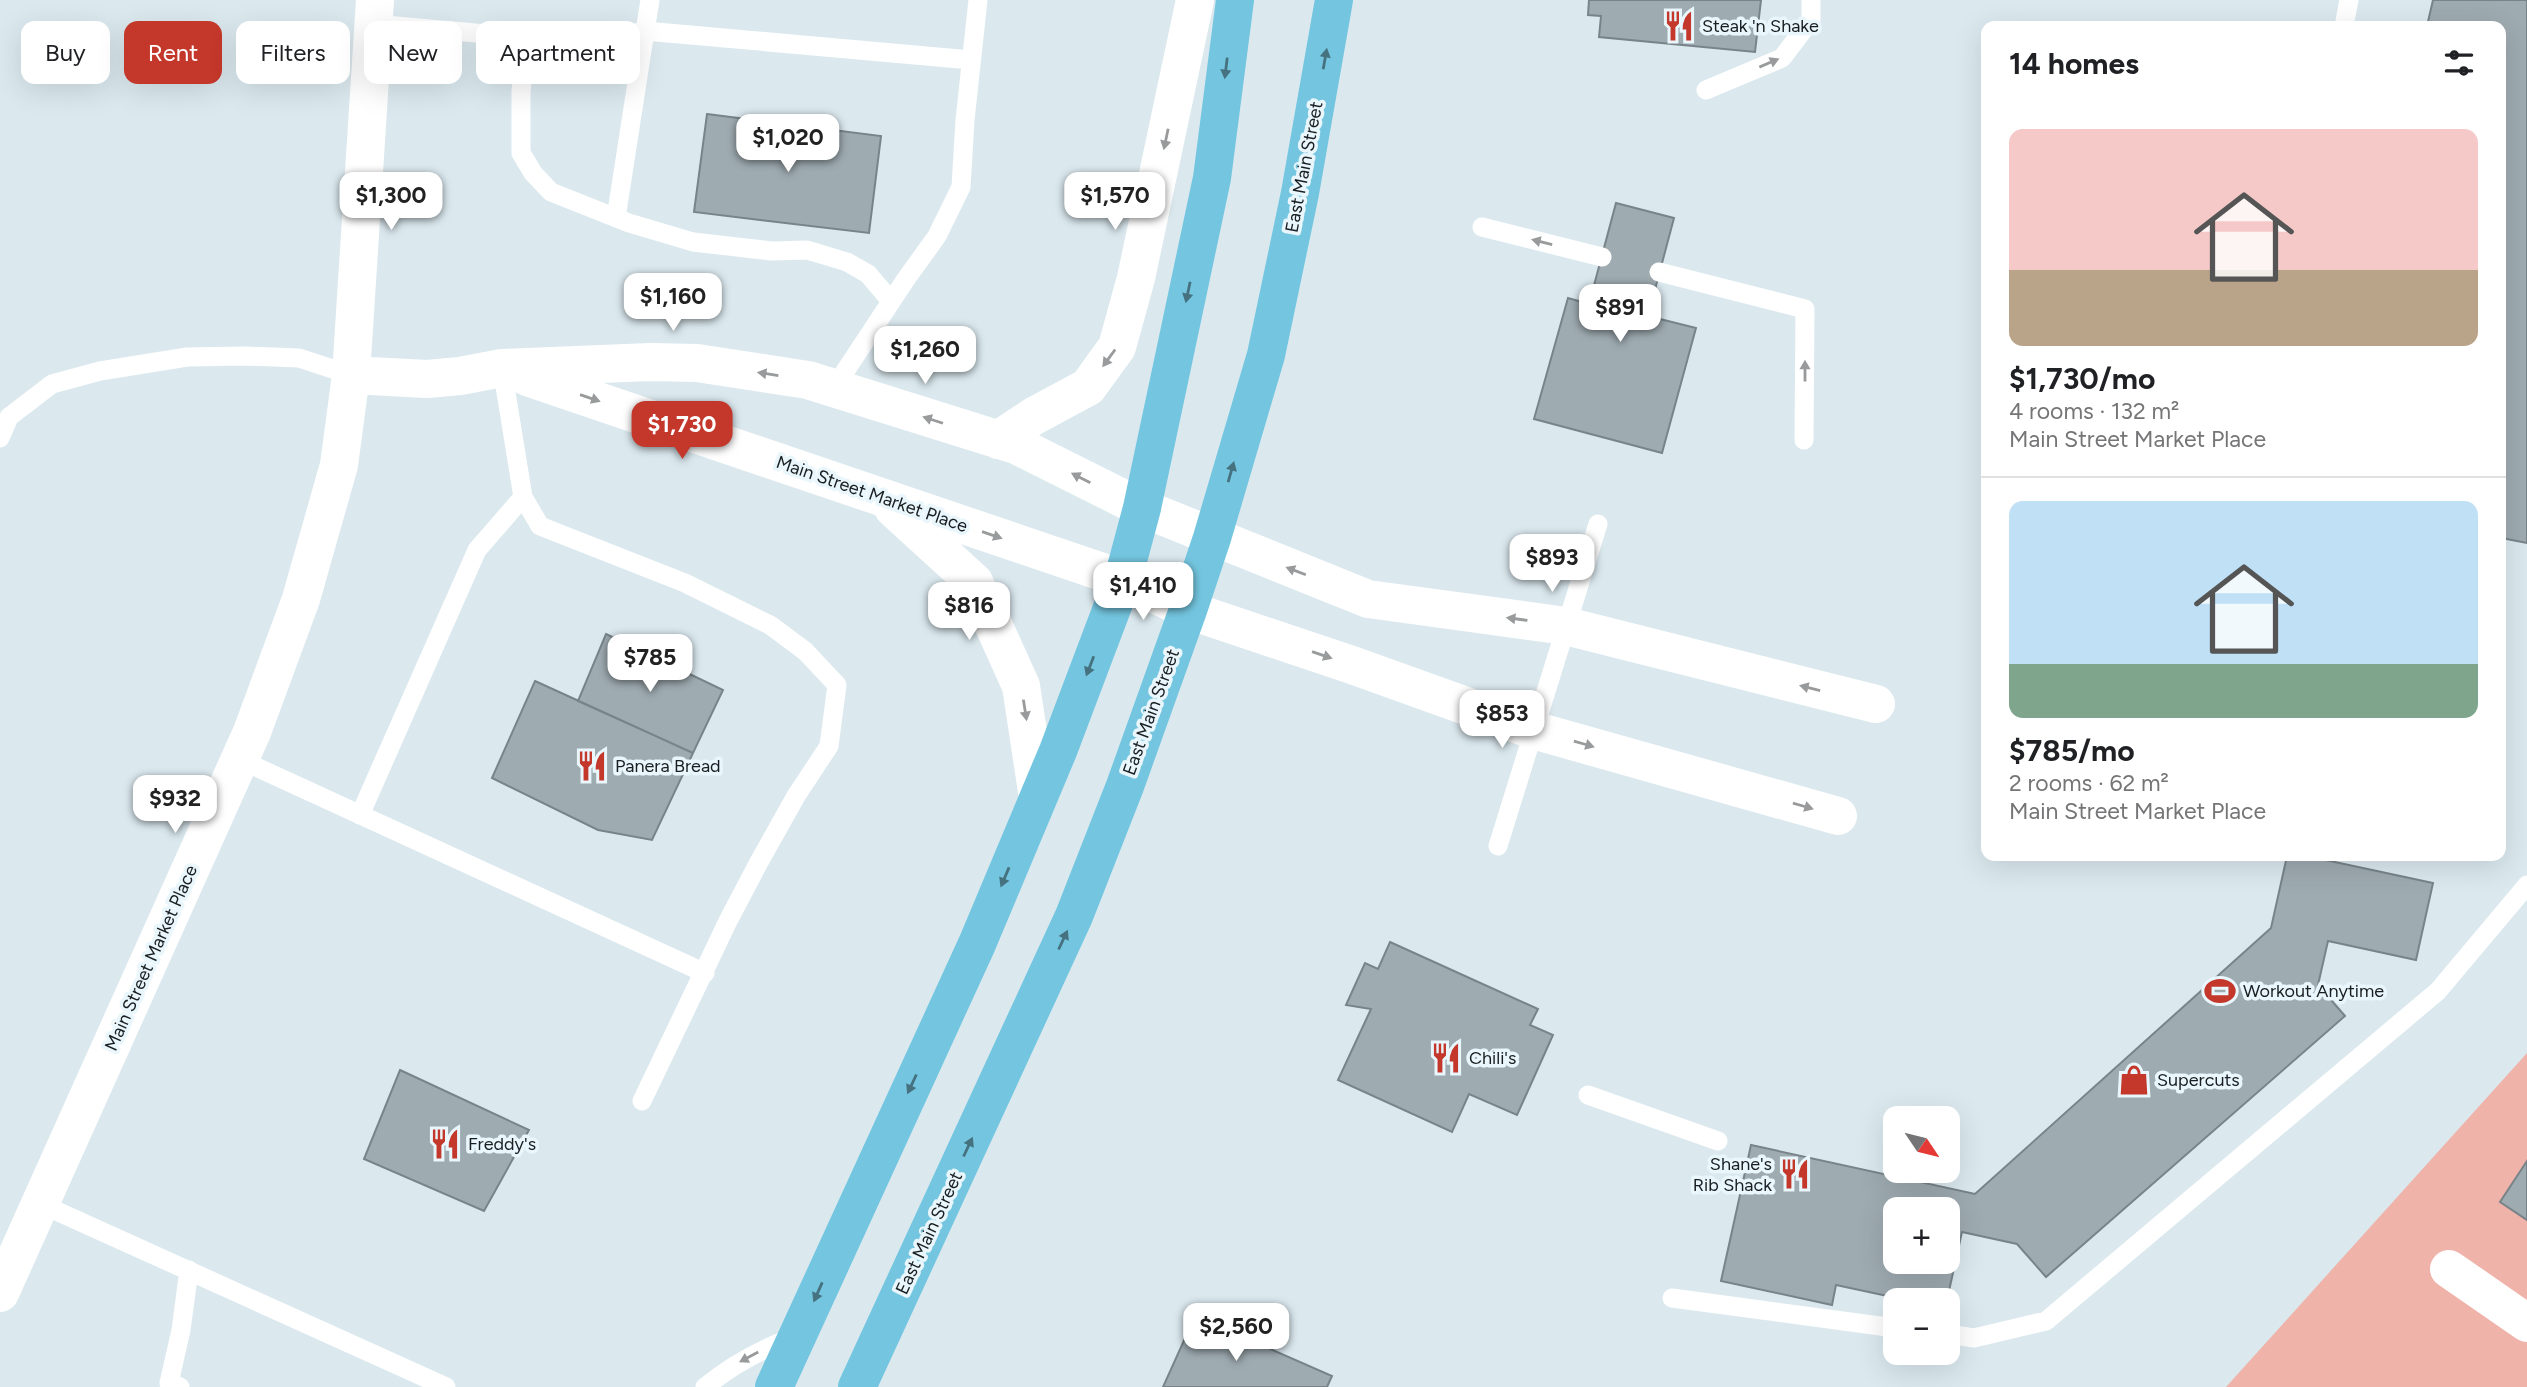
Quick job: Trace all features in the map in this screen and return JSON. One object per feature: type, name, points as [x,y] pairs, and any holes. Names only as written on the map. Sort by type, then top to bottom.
[{"type":"main road","points":[[774,1387],[976,944],[1038,798],[1123,579],[1142,508],[1212,178],[1235,0]]},
{"type":"main road","name":"East Main Street","points":[[857,1387],[1074,916],[1125,786],[1188,610],[1266,355],[1300,193],[1334,0]]},
{"type":"street","points":[[998,440],[1034,416],[1088,387],[1117,347],[1136,278],[1195,0]]},
{"type":"street","name":"Main Street Market Place","points":[[0,1293],[242,760],[301,599],[339,465],[351,375],[374,12]]},
{"type":"street","name":"Main Street Market Place","points":[[351,375],[427,379],[502,368],[651,362],[697,363],[808,380],[1016,445],[1142,508],[1368,599],[1566,626],[1876,704]]},
{"type":"street","name":"Main Street Market Place","points":[[502,368],[1123,579],[1188,610],[1533,730],[1838,816]]},
{"type":"street","points":[[881,497],[974,582],[1021,685],[1038,798]]},
{"type":"street","points":[[2449,1269],[2527,1323]]},
{"type":"lane","points":[[616,218],[650,0]]},
{"type":"lane","points":[[834,388],[937,236],[961,187],[978,0]]},
{"type":"lane","points":[[1706,90],[1782,58],[1811,20],[1811,0]]},
{"type":"lane","points":[[2344,21],[2349,0]]},
{"type":"lane","points":[[374,12],[476,29]]},
{"type":"lane","points":[[640,32],[971,60]]},
{"type":"lane","points":[[522,84],[521,153],[533,173],[551,192],[616,218],[693,243],[772,251],[807,250],[847,262],[868,274],[891,301]]},
{"type":"lane","points":[[1482,227],[1602,257]]},
{"type":"lane","points":[[1659,272],[1805,309],[1804,440]]},
{"type":"lane","name":"Main Street Market Place","points":[[0,438],[9,417],[52,384],[100,370],[187,358],[245,356],[299,358],[351,375]]},
{"type":"lane","points":[[502,368],[523,497],[540,526],[685,583],[770,625],[805,651],[837,685],[829,746],[796,796],[759,862],[642,1101]]},
{"type":"lane","points":[[360,815],[477,550],[523,497]]},
{"type":"lane","points":[[1498,846],[1598,524]]},
{"type":"lane","points":[[242,760],[705,973]]},
{"type":"lane","points":[[1960,1336],[1974,1338],[2046,1321],[2438,991],[2527,885]]},
{"type":"lane","points":[[1588,1095],[1718,1142]]},
{"type":"lane","points":[[41,1204],[446,1387]]},
{"type":"lane","points":[[172,1386],[190,1270]]},
{"type":"lane","points":[[1672,1298],[1883,1326]]},
{"type":"lane","points":[[705,1387],[727,1369],[770,1346],[798,1336]]},
{"type":"shaded area","points":[[2527,1053],[2527,1387],[2226,1387]]},
{"type":"building","name":"Steak 'n Shake","points":[[1589,0],[1761,0],[1755,52],[1599,37],[1601,16],[1588,15]]},
{"type":"building","points":[[2433,0],[2527,0],[2527,543],[2506,539],[2506,21],[2428,21]]},
{"type":"building","points":[[707,114],[881,136],[869,233],[694,212]]},
{"type":"building","points":[[1616,203],[1674,218],[1648,316],[1696,328],[1662,453],[1534,419],[1568,298],[1589,304]]},
{"type":"building","points":[[606,634],[723,690],[693,753],[578,701]]},
{"type":"building","name":"Panera Bread","points":[[535,681],[693,753],[652,840],[598,830],[492,778]]},
{"type":"building","points":[[2286,861],[2330,861],[2433,883],[2416,960],[2328,941],[2318,985],[2345,1016],[2046,1277],[2017,1244],[1962,1232],[1960,1241],[1960,1197],[1883,1197],[1883,1274],[1953,1274],[1950,1288],[1883,1288],[1883,1295],[1836,1285],[1832,1305],[1721,1281],[1751,1145],[1883,1174],[1883,1183],[1925,1183],[1975,1194],[2271,928]]},
{"type":"building","name":"Chili's","points":[[1390,942],[1538,1009],[1530,1025],[1553,1035],[1517,1115],[1469,1094],[1452,1132],[1338,1080],[1371,1009],[1346,1005],[1365,963],[1378,969]]},
{"type":"building","name":"Freddy's","points":[[400,1070],[529,1130],[484,1211],[364,1159]]},
{"type":"building","points":[[2527,1161],[2527,1220],[2500,1202]]},
{"type":"building","points":[[1195,1316],[1332,1376],[1327,1387],[1163,1387]]},
{"type":"place","name":"Steak 'n Shake","points":[[1679,26]]},
{"type":"place","name":"Panera Bread","points":[[592,766]]},
{"type":"place","name":"Workout Anytime","points":[[2220,991]]},
{"type":"place","name":"Chili's","points":[[1446,1058]]},
{"type":"place","name":"Supercuts","points":[[2134,1080]]},
{"type":"place","name":"Freddy's","points":[[445,1144]]},
{"type":"place","name":"Shane's Rib Shack","points":[[1795,1174]]}]
